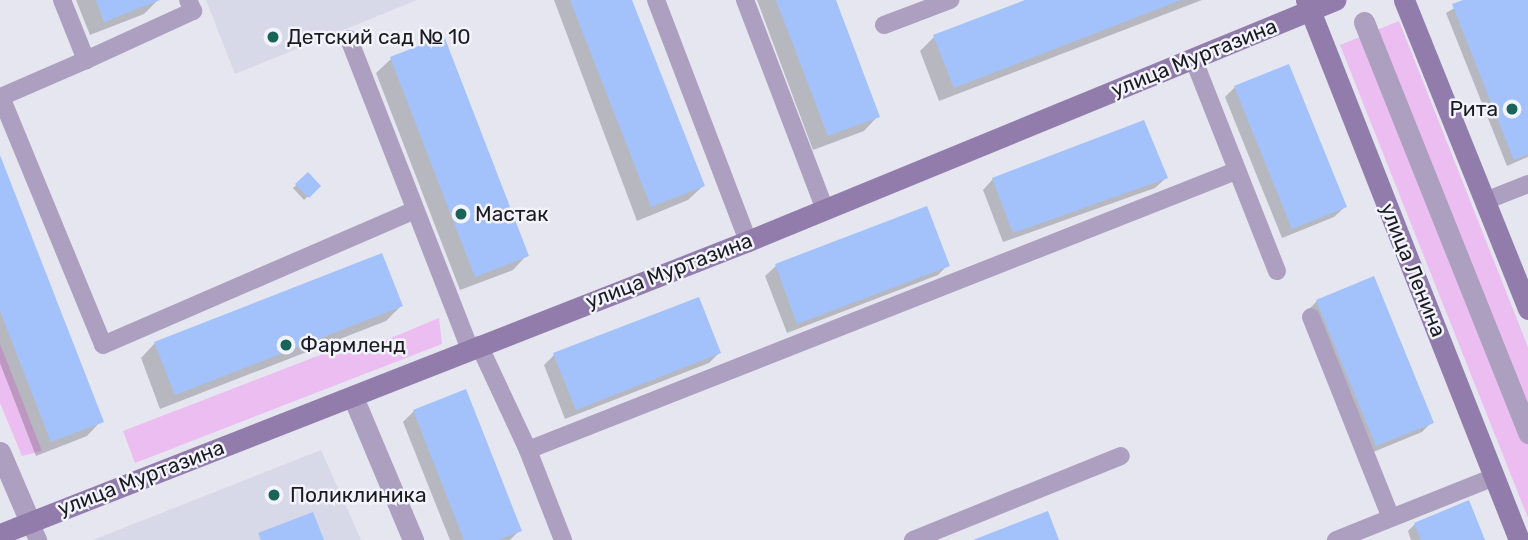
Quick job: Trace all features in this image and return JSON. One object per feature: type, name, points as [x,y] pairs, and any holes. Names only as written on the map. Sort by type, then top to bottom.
[{"type":"street","name":"улица Муртазина","points":[[0,534],[34,531],[475,347],[825,210],[1193,58],[1308,5],[1335,0]]},
{"type":"street","points":[[1404,0],[1528,309]]},
{"type":"street","name":"улица Ленина","points":[[1308,5],[1519,540]]},
{"type":"street","points":[[1364,22],[1528,433]]},
{"type":"street","points":[[353,397],[413,540]]},
{"type":"street","points":[[0,452],[34,531]]},
{"type":"lane","points":[[62,0],[86,60]]},
{"type":"lane","points":[[188,0],[193,11],[0,96],[103,345],[415,210]]},
{"type":"lane","points":[[656,0],[748,241]]},
{"type":"lane","points":[[745,0],[825,210]]},
{"type":"lane","points":[[884,25],[950,0]]},
{"type":"lane","points":[[349,39],[415,210],[475,347],[528,450],[563,540]]},
{"type":"lane","points":[[1193,58],[1277,271]]},
{"type":"lane","points":[[528,450],[1237,171]]},
{"type":"lane","points":[[1485,201],[1528,184]]},
{"type":"lane","points":[[1311,317],[1391,518]]},
{"type":"lane","points":[[913,540],[1121,456]]},
{"type":"lane","points":[[1336,540],[1494,477]]},
{"type":"shaded area","name":"Детский сад № 10","points":[[206,0],[417,0],[235,74]]},
{"type":"shaded area","points":[[1399,21],[1528,347],[1528,518],[1340,45]]},
{"type":"shaded area","points":[[439,318],[442,344],[135,463],[123,431],[341,347],[362,350]]},
{"type":"shaded area","points":[[0,344],[42,451],[22,456],[0,403]]},
{"type":"shaded area","name":"Поликлиника","points":[[321,450],[361,540],[93,540]]},
{"type":"building","points":[[96,0],[160,0],[104,22]]},
{"type":"building","points":[[570,0],[632,0],[705,186],[651,207]]},
{"type":"building","points":[[776,0],[836,0],[880,117],[828,136]]},
{"type":"building","points":[[1025,0],[1181,0],[954,88],[933,35]]},
{"type":"building","points":[[1463,0],[1528,0],[1528,154],[1514,160],[1452,4]]},
{"type":"building","points":[[444,36],[529,256],[475,277],[390,57]]},
{"type":"building","points":[[1289,64],[1347,207],[1292,229],[1234,86]]},
{"type":"building","points":[[1144,120],[1168,178],[1013,233],[992,178]]},
{"type":"building","points":[[0,155],[104,422],[51,442],[0,311]]},
{"type":"building","points":[[308,172],[321,186],[309,198],[295,184]]},
{"type":"building","points":[[927,206],[950,266],[797,324],[775,264]]},
{"type":"building","points":[[382,253],[403,306],[175,395],[154,342]]},
{"type":"building","points":[[1374,276],[1434,423],[1376,446],[1316,300]]},
{"type":"building","points":[[699,297],[721,353],[576,410],[553,353]]},
{"type":"building","points":[[466,389],[522,531],[498,540],[464,540],[413,410]]},
{"type":"building","points":[[1469,500],[1485,540],[1421,540],[1414,523]]},
{"type":"building","points":[[1048,511],[1059,540],[973,540]]},
{"type":"building","points":[[313,512],[324,540],[261,540],[258,533]]},
{"type":"place","name":"Детский сад № 10","points":[[273,37]]},
{"type":"place","name":"Рита","points":[[1512,109]]},
{"type":"place","name":"Мастак","points":[[461,214]]},
{"type":"place","name":"Фармленд","points":[[286,345]]},
{"type":"place","name":"Поликлиника","points":[[274,495]]}]
